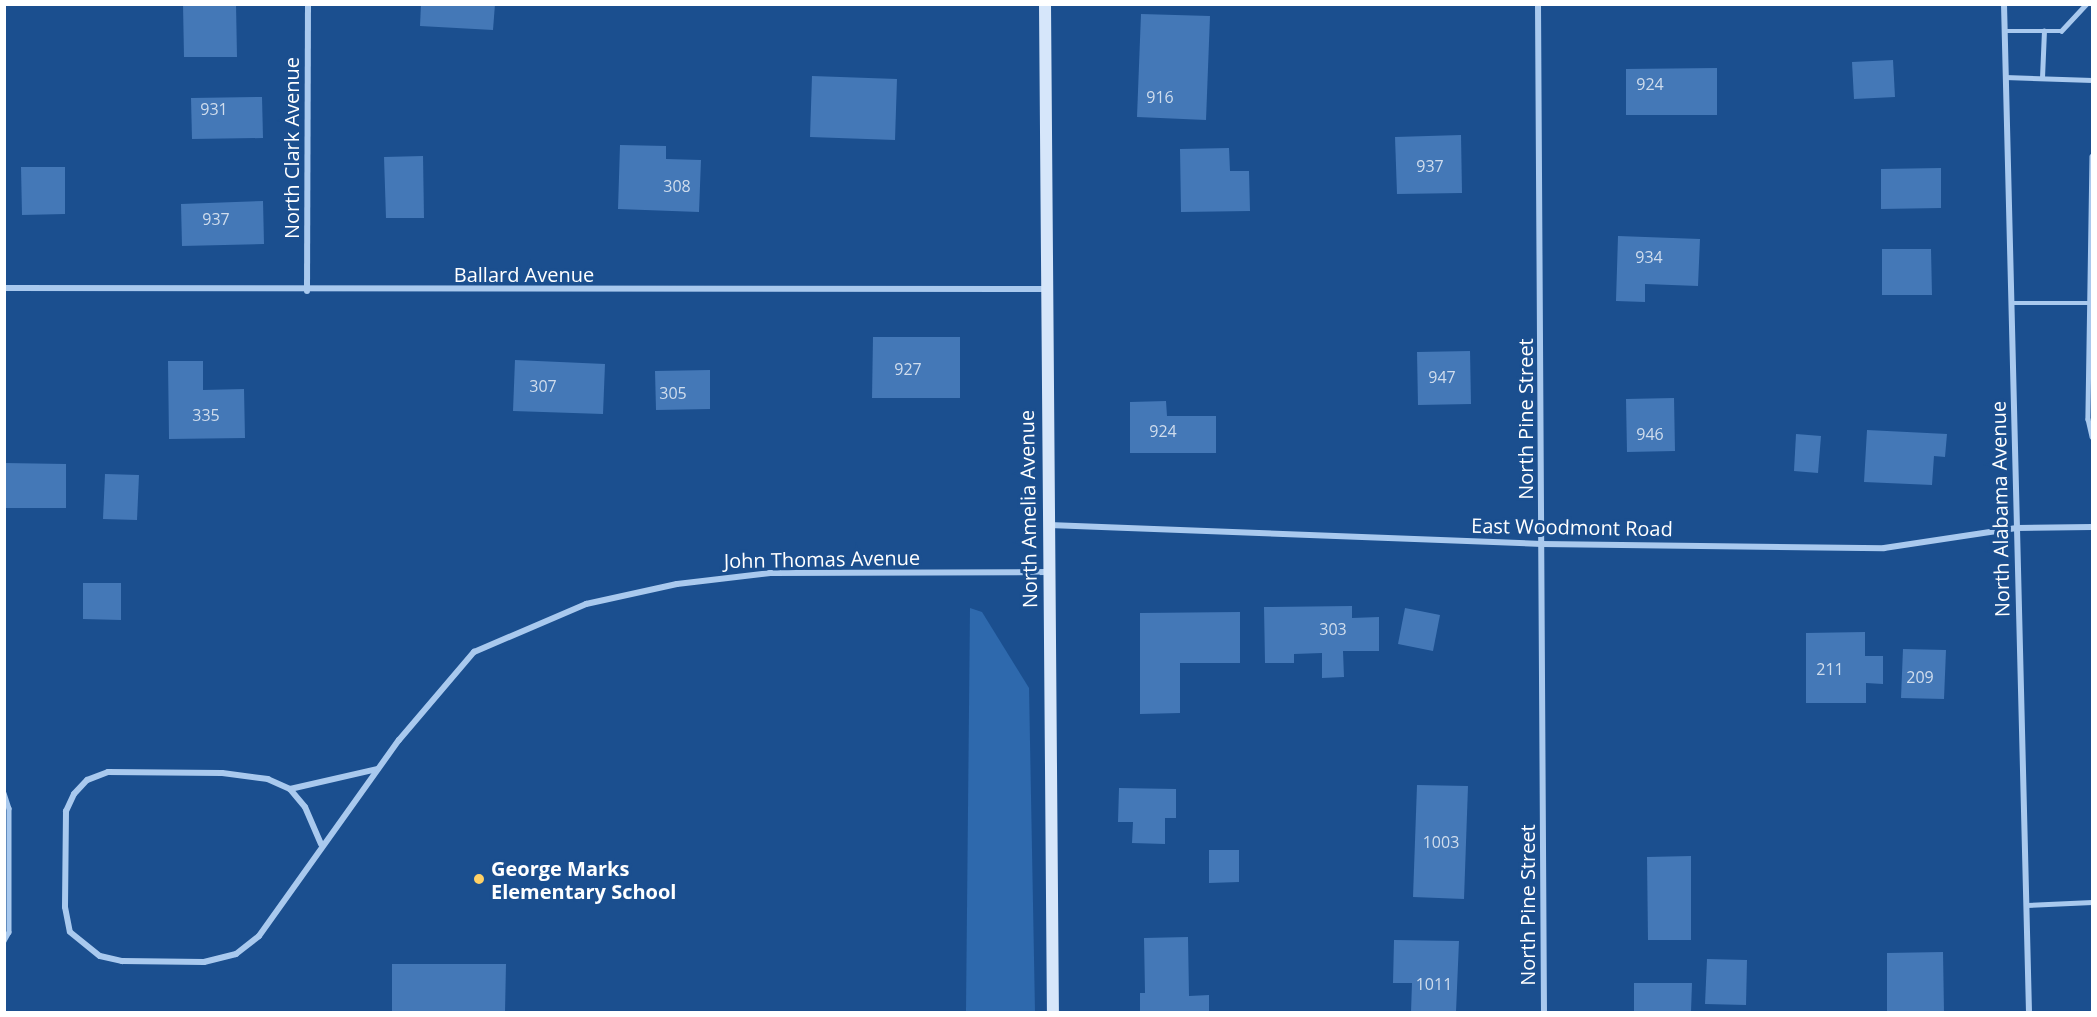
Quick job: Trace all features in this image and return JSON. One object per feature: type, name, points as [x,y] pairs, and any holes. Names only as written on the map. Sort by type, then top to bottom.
[{"type":"main road","name":"North Amelia Avenue","points":[[1045,4],[1045,289],[1053,1012]]},
{"type":"street","name":"North Clark Avenue","points":[[307,291],[308,4]]},
{"type":"street","name":"North Pine Street","points":[[1539,4],[1544,1012]]},
{"type":"street","name":"North Alabama Avenue","points":[[2004,4],[2029,1012]]},
{"type":"street","name":"Ballard Avenue","points":[[4,288],[307,291],[1045,289]]},
{"type":"street","name":"East Woodmont Road","points":[[1049,525],[1542,544],[1884,548],[2017,528],[2092,527]]},
{"type":"street","name":"John Thomas Avenue","points":[[290,789],[268,779],[222,773],[134,770],[108,772],[87,780],[74,794],[66,811],[65,907],[70,932],[100,956],[122,961],[204,962],[236,954],[259,936],[321,844],[418,715],[474,652],[586,603],[677,584],[770,573],[1048,572]]},
{"type":"street","points":[[321,844],[305,807],[290,789],[378,769]]},
{"type":"lane","points":[[2004,31],[2061,31],[2086,4]]},
{"type":"lane","points":[[2042,78],[2044,31]]},
{"type":"lane","points":[[2005,77],[2092,80]]},
{"type":"lane","points":[[2092,156],[2088,419],[2092,437]]},
{"type":"lane","points":[[2011,303],[2089,303]]},
{"type":"lane","points":[[4,793],[9,808],[9,932],[4,941]]},
{"type":"lane","points":[[2026,905],[2092,902]]},
{"type":"shaded area","points":[[970,608],[982,612],[1029,688],[1035,1012],[966,1012]]},
{"type":"building","points":[[183,4],[236,4],[237,57],[184,57]]},
{"type":"building","points":[[421,4],[495,4],[493,30],[420,26]]},
{"type":"building","points":[[1141,14],[1210,16],[1206,120],[1137,117]]},
{"type":"building","points":[[1893,60],[1895,97],[1854,99],[1852,62]]},
{"type":"building","points":[[1717,68],[1717,115],[1626,115],[1626,69]]},
{"type":"building","points":[[812,76],[897,79],[895,140],[810,137]]},
{"type":"building","points":[[262,97],[263,138],[192,139],[191,98]]},
{"type":"building","points":[[1461,135],[1462,193],[1397,194],[1395,137]]},
{"type":"building","points":[[620,145],[666,146],[666,159],[701,160],[699,212],[618,209]]},
{"type":"building","points":[[1229,148],[1230,171],[1249,171],[1250,211],[1181,212],[1180,149]]},
{"type":"building","points":[[423,156],[424,218],[386,218],[384,157]]},
{"type":"building","points":[[21,167],[65,167],[65,214],[22,215]]},
{"type":"building","points":[[1941,168],[1941,208],[1881,209],[1881,169]]},
{"type":"building","points":[[263,201],[264,244],[182,246],[181,204]]},
{"type":"building","points":[[1618,236],[1700,239],[1698,286],[1645,284],[1645,302],[1616,301]]},
{"type":"building","points":[[1882,249],[1931,249],[1932,295],[1882,295]]},
{"type":"building","points":[[873,337],[960,337],[960,398],[872,398]]},
{"type":"building","points":[[1470,351],[1471,404],[1418,405],[1417,352]]},
{"type":"building","points":[[515,360],[605,364],[603,414],[513,411]]},
{"type":"building","points":[[168,361],[203,361],[203,390],[244,389],[245,438],[169,439]]},
{"type":"building","points":[[710,370],[710,409],[656,410],[655,371]]},
{"type":"building","points":[[1674,398],[1675,451],[1627,452],[1626,399]]},
{"type":"building","points":[[1166,401],[1167,416],[1216,416],[1216,453],[1130,453],[1130,402]]},
{"type":"building","points":[[1867,430],[1947,434],[1945,457],[1934,456],[1932,485],[1864,482]]},
{"type":"building","points":[[1796,434],[1821,436],[1818,473],[1794,471]]},
{"type":"building","points":[[5,463],[66,464],[66,508],[5,508]]},
{"type":"building","points":[[105,474],[139,475],[137,520],[103,519]]},
{"type":"building","points":[[83,583],[121,583],[121,620],[83,619]]},
{"type":"building","points":[[1352,606],[1352,618],[1379,617],[1379,651],[1343,651],[1344,677],[1322,678],[1322,653],[1294,654],[1294,663],[1265,663],[1264,607]]},
{"type":"building","points":[[1405,608],[1440,615],[1433,651],[1398,644]]},
{"type":"building","points":[[1240,612],[1240,663],[1180,663],[1180,713],[1140,714],[1140,613]]},
{"type":"building","points":[[1865,632],[1865,656],[1883,656],[1883,684],[1866,683],[1866,703],[1806,703],[1806,633]]},
{"type":"building","points":[[1903,649],[1946,650],[1944,699],[1901,698]]},
{"type":"building","points":[[1417,785],[1468,786],[1464,899],[1413,897]]},
{"type":"building","points":[[1119,788],[1176,789],[1176,818],[1165,818],[1165,844],[1132,843],[1133,822],[1118,822]]},
{"type":"building","points":[[1209,850],[1239,850],[1239,882],[1209,883]]},
{"type":"building","points":[[1691,856],[1691,940],[1648,940],[1647,857]]},
{"type":"building","points":[[1188,937],[1189,996],[1209,995],[1209,1012],[1140,1012],[1140,993],[1145,993],[1144,938]]},
{"type":"building","points":[[1394,940],[1459,941],[1456,1012],[1411,1012],[1412,983],[1393,983]]},
{"type":"building","points":[[1943,952],[1944,1012],[1887,1012],[1887,953]]},
{"type":"building","points":[[1707,959],[1747,960],[1746,1005],[1705,1004]]},
{"type":"building","points":[[392,964],[506,964],[505,1012],[392,1012]]},
{"type":"building","points":[[1634,983],[1692,983],[1691,1012],[1634,1012]]},
{"type":"place","name":"George Marks Elementary School","points":[[479,879]]}]
